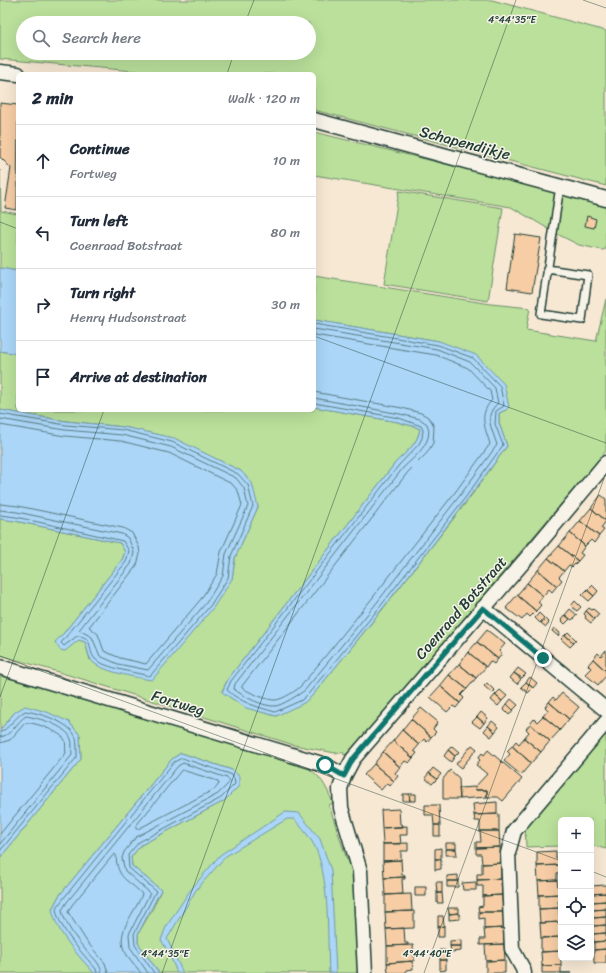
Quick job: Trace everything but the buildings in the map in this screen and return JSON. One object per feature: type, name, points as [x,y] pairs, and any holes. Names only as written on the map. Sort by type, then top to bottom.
[{"type":"street","points":[[0,72],[16,74]]},
{"type":"street","name":"Schapendijkje","points":[[316,121],[606,199]]},
{"type":"street","name":"Coenraad Botstraat","points":[[365,973],[360,871],[341,808],[340,789],[344,776],[353,759],[526,560],[606,463]]},
{"type":"street","points":[[483,608],[606,709]]},
{"type":"street","name":"Fortweg","points":[[0,666],[325,765],[344,776]]},
{"type":"street","points":[[524,973],[524,969],[512,949],[508,853],[514,832],[606,722]]},
{"type":"lane","points":[[548,269],[588,276],[582,320],[540,314],[560,186]]},
{"type":"green space","points":[[0,0],[492,0],[606,31],[606,186],[316,111],[316,72],[145,72],[0,59]]},
{"type":"green space","points":[[316,132],[515,181],[606,205],[606,249],[602,250],[579,245],[511,207],[316,175]]},
{"type":"green space","points":[[0,170],[1,211],[16,214],[16,271],[0,268]]},
{"type":"green space","points":[[399,191],[503,208],[488,301],[384,284]]},
{"type":"green space","points":[[316,276],[491,304],[530,308],[526,330],[596,341],[606,299],[606,451],[349,753],[344,755],[343,752],[335,753],[294,745],[0,655],[0,519],[120,543],[125,552],[122,560],[55,642],[71,645],[79,640],[85,642],[90,660],[232,579],[235,558],[258,507],[241,471],[174,439],[124,427],[66,421],[0,410],[0,351],[16,354],[16,412],[316,412],[316,407],[398,422],[420,429],[414,443],[396,462],[228,679],[222,691],[241,704],[276,716],[312,696],[382,610],[468,500],[507,446],[499,423],[499,413],[506,410],[439,341],[316,320]]},
{"type":"green space","points":[[0,674],[6,674],[302,765],[318,776],[328,791],[333,803],[329,805],[347,860],[351,860],[355,877],[360,973],[159,973],[138,943],[138,934],[153,908],[161,890],[132,866],[131,857],[141,845],[224,801],[239,786],[232,770],[181,753],[172,759],[59,896],[52,909],[75,951],[94,973],[0,973],[0,858],[81,759],[80,735],[69,722],[15,712],[0,730]]},
{"type":"green space","points":[[606,729],[606,849],[594,846],[594,817],[558,817],[558,846],[526,847],[525,824]]},
{"type":"water","points":[[0,268],[16,271],[16,354],[0,351]]},
{"type":"water","points":[[316,320],[439,341],[476,355],[504,384],[509,407],[499,413],[499,423],[507,446],[411,572],[312,696],[304,703],[276,716],[246,708],[222,692],[228,679],[396,462],[417,439],[420,429],[398,422],[316,407]]},
{"type":"water","points":[[0,410],[66,421],[124,427],[174,438],[241,471],[252,483],[258,507],[235,558],[232,579],[213,608],[152,680],[110,671],[95,664],[90,658],[85,642],[79,640],[65,651],[60,650],[55,642],[122,560],[125,552],[120,543],[0,519]]},
{"type":"water","points":[[25,706],[47,712],[69,722],[80,735],[81,759],[0,858],[0,730],[15,712]]},
{"type":"water","points":[[181,753],[232,770],[239,776],[239,786],[224,801],[141,845],[131,857],[132,866],[161,890],[138,934],[138,943],[159,973],[94,973],[63,935],[58,927],[52,909],[59,896],[172,759]]},
{"type":"water","points":[[285,812],[299,813],[320,839],[331,870],[336,973],[329,973],[326,893],[324,877],[316,849],[312,841],[294,819],[287,819],[226,856],[196,890],[167,939],[183,973],[177,973],[169,953],[161,940],[166,927],[189,892],[220,855]]},
{"type":"route","points":[[325,765],[344,776],[353,759],[483,608],[543,658]]}]
